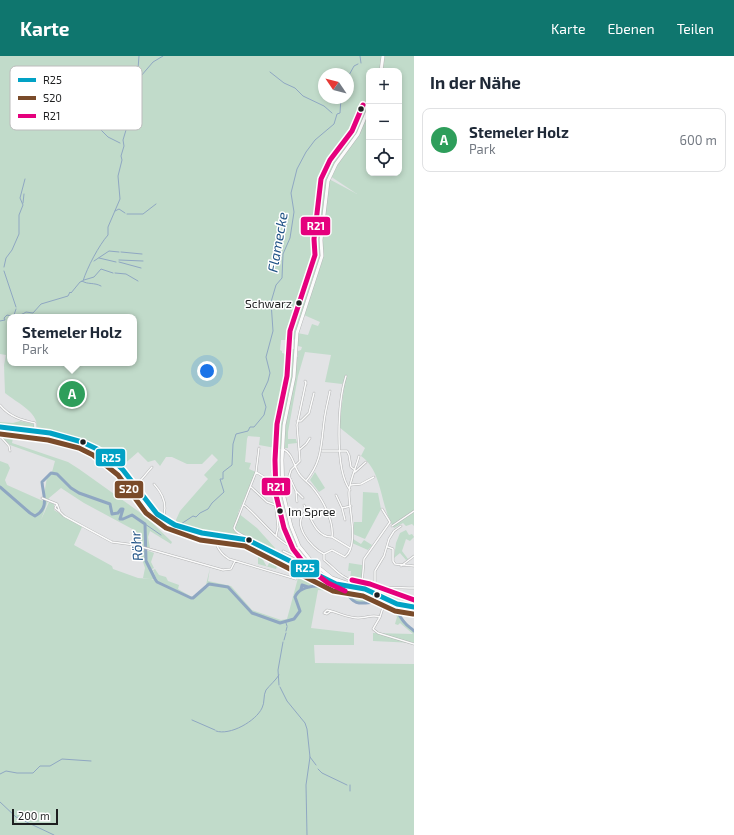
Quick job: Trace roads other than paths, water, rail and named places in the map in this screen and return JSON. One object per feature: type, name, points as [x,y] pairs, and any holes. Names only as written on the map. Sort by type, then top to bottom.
[{"type":"main road","points":[[381,68],[383,56]]},
{"type":"main road","points":[[351,587],[349,584],[336,580],[320,568],[309,559],[300,548],[290,526],[283,493],[282,450],[284,425],[293,382],[297,333],[322,256],[322,227],[328,181],[336,164],[358,134],[366,115]]},
{"type":"main road","points":[[0,427],[35,430],[86,443],[122,470],[155,512],[162,518],[194,530],[215,535],[235,536],[248,540],[328,580],[351,587],[371,590],[385,600],[414,607]]},
{"type":"street","points":[[324,554],[332,550],[345,557],[350,548],[353,520],[350,490],[340,452],[338,436],[342,386],[346,376]]},
{"type":"street","points":[[297,502],[296,491],[289,476],[291,470],[300,461],[297,421],[306,384]]},
{"type":"street","points":[[306,482],[316,466],[322,451],[324,421],[330,391]]},
{"type":"street","points":[[297,421],[301,421],[307,415],[313,397]]},
{"type":"street","points":[[0,405],[14,417],[24,422],[34,423],[36,425],[35,430]]},
{"type":"street","points":[[0,436],[9,446],[10,451]]},
{"type":"street","points":[[299,450],[310,438]]},
{"type":"street","points":[[248,540],[246,536],[234,529],[256,472],[260,451],[259,448]]},
{"type":"street","points":[[282,450],[289,453],[295,466],[306,482],[317,494],[326,509],[332,530],[332,537]]},
{"type":"street","points":[[322,451],[348,453],[350,465],[355,471]]},
{"type":"street","points":[[350,490],[359,456]]},
{"type":"street","points":[[355,471],[366,462]]},
{"type":"street","points":[[135,486],[152,467]]},
{"type":"street","points":[[272,471],[278,527],[276,536]]},
{"type":"street","points":[[256,472],[273,485]]},
{"type":"street","points":[[351,485],[361,484],[374,477]]},
{"type":"street","points":[[154,484],[163,495],[165,510],[162,518]]},
{"type":"street","points":[[251,487],[267,502],[275,506]]},
{"type":"street","points":[[296,491],[303,498]]},
{"type":"street","points":[[296,496],[300,494]]},
{"type":"street","points":[[336,495],[342,508],[345,520]]},
{"type":"street","points":[[42,498],[57,504],[60,512]]},
{"type":"street","points":[[57,504],[55,508],[60,512],[106,540],[117,544],[131,544],[225,571],[231,569],[235,561]]},
{"type":"street","points":[[244,505],[276,536],[289,545],[300,548]]},
{"type":"street","points":[[304,505],[313,524],[320,533],[332,537],[350,548]]},
{"type":"street","points":[[342,508],[351,506]]},
{"type":"street","points":[[382,509],[394,531]]},
{"type":"street","points":[[307,510],[301,519],[303,530],[309,542],[324,554]]},
{"type":"street","points":[[392,526],[414,511]]},
{"type":"street","points":[[362,584],[365,557],[390,522]]},
{"type":"street","points":[[371,590],[374,586],[376,571],[394,531],[401,526]]},
{"type":"street","points":[[215,535],[216,544],[221,553],[235,561],[296,579]]},
{"type":"street","points":[[387,547],[392,547],[394,550],[394,563],[401,566],[414,566]]},
{"type":"street","points":[[283,551],[320,568]]},
{"type":"street","points":[[324,554],[324,560],[338,573],[352,581],[374,586],[414,588]]},
{"type":"street","points":[[401,566],[414,556]]},
{"type":"street","points":[[385,600],[380,617],[373,627],[378,633],[414,644]]},
{"type":"street","points":[[331,611],[358,618],[373,615],[380,617]]},
{"type":"waterway","points":[[138,66],[139,56]]},
{"type":"waterway","points":[[142,75],[153,62],[163,56]]},
{"type":"waterway","name":"Flamecke","points":[[360,56],[361,63]]},
{"type":"waterway","name":"Flamecke","points":[[353,68],[358,64]]},
{"type":"waterway","points":[[270,72],[284,83],[295,88],[303,96],[324,106],[332,113]]},
{"type":"waterway","name":"Flamecke","points":[[181,524],[208,509],[224,492],[220,479],[223,479],[223,472],[232,465],[233,444],[236,434],[248,431],[250,427],[254,427],[264,415],[266,407],[262,394],[270,373],[266,357],[273,331],[271,302],[276,285],[282,278],[283,254],[290,238],[294,212],[291,193],[297,169],[306,152],[315,140],[334,124],[337,114],[340,113],[341,104]]},
{"type":"waterway","points":[[101,130],[108,137],[120,143]]},
{"type":"waterway","points":[[21,314],[26,312],[33,313],[41,304],[68,296],[70,292],[71,293],[80,282],[83,281],[94,257],[108,235],[108,227],[120,199],[118,176],[124,146],[123,140],[126,130]]},
{"type":"waterway","points":[[4,267],[6,258],[12,250],[19,234],[19,215],[23,205],[20,198],[25,179]]},
{"type":"waterway","points":[[23,203],[24,194]]},
{"type":"waterway","points":[[127,214],[143,214],[156,204]]},
{"type":"waterway","points":[[115,211],[119,209],[125,213]]},
{"type":"waterway","points":[[94,261],[109,251],[119,252]]},
{"type":"waterway","points":[[121,252],[142,254]]},
{"type":"waterway","points":[[99,258],[116,262]]},
{"type":"waterway","points":[[119,260],[143,261]]},
{"type":"waterway","points":[[119,262],[141,268]]},
{"type":"waterway","points":[[84,280],[94,277],[101,269],[113,273]]},
{"type":"waterway","points":[[4,271],[16,307]]},
{"type":"waterway","points":[[115,273],[126,274],[138,281]]},
{"type":"waterway","points":[[82,281],[101,286]]},
{"type":"waterway","points":[[14,314],[16,309]]},
{"type":"waterway","points":[[0,321],[5,320],[4,318],[7,315]]},
{"type":"waterway","name":"Röhr","points":[[0,487],[35,516],[40,513],[44,505],[42,482],[51,473],[57,474],[71,488],[79,493],[110,504],[112,514],[118,513],[121,509],[123,509],[120,519],[132,515],[145,524],[146,561],[157,582],[191,598],[193,598],[209,584],[228,587],[252,613],[280,623],[294,619],[300,611],[295,597],[298,592],[303,589],[317,586],[338,588],[343,590],[354,601],[359,603],[383,602],[390,604],[403,621],[414,631]]},
{"type":"waterway","name":"Flamecke","points":[[145,524],[161,535]]},
{"type":"waterway","name":"Röhr","points":[[301,589],[302,585],[308,587]]},
{"type":"waterway","points":[[286,631],[287,627]]},
{"type":"waterway","points":[[284,640],[286,633]]},
{"type":"waterway","points":[[279,685],[278,670],[283,642]]},
{"type":"waterway","points":[[216,731],[222,732],[235,729],[254,718],[263,706],[266,690],[279,675]]},
{"type":"waterway","points":[[280,687],[287,701],[305,723],[307,729],[310,757],[306,785],[307,835]]},
{"type":"waterway","points":[[192,720],[215,730]]},
{"type":"waterway","points":[[310,757],[316,765]]},
{"type":"waterway","points":[[0,774],[6,771],[33,773],[40,766],[50,766],[62,759],[91,761]]},
{"type":"waterway","points":[[318,769],[322,773],[347,785]]},
{"type":"waterway","points":[[350,785],[350,791]]},
{"type":"waterway","points":[[0,802],[16,817],[54,835]]},
{"type":"place","name":"Schwarz","points":[[299,303]]},
{"type":"place","name":"Stemeler Holz","points":[[72,394]]},
{"type":"place","name":"Im Spree","points":[[280,511]]}]
